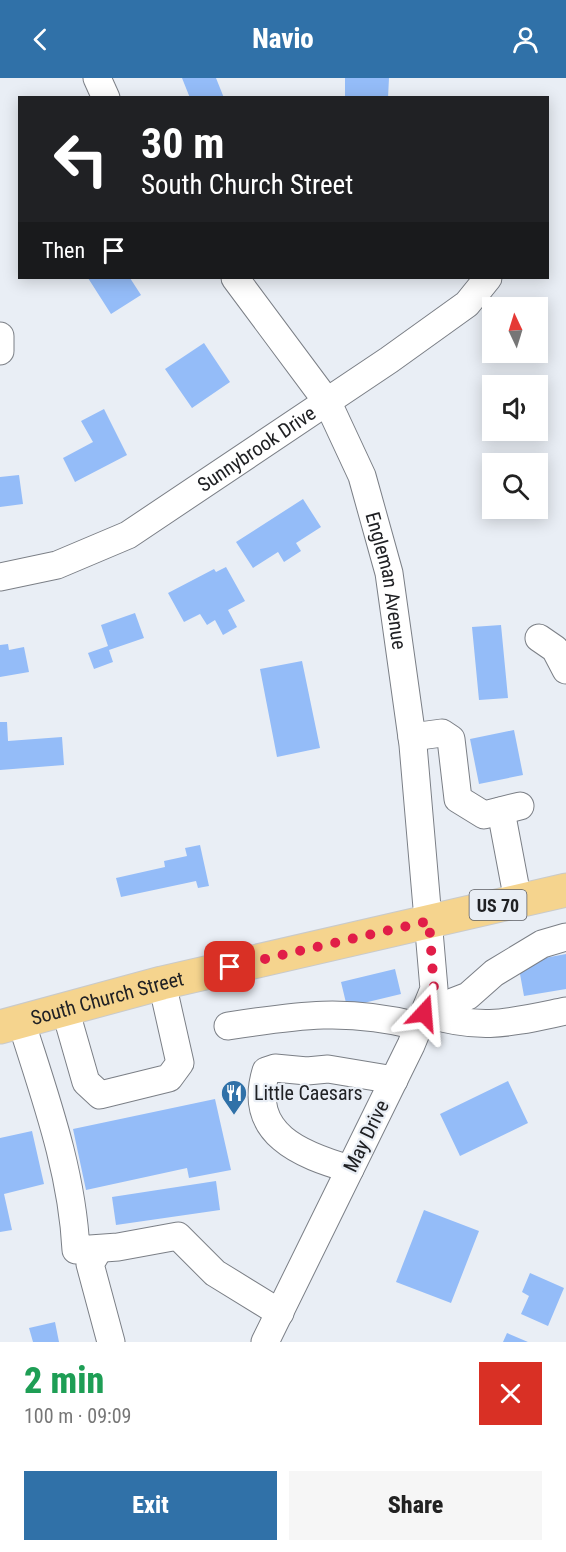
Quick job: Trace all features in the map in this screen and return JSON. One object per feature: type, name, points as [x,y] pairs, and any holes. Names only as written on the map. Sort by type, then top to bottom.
[{"type":"main road","name":"South Church Street","points":[[10,1024],[162,983],[566,890]]},
{"type":"street","points":[[97,78],[105,96]]},
{"type":"street","name":"Engleman Avenue","points":[[236,279],[328,403],[362,476],[389,573],[412,737],[429,921]]},
{"type":"street","name":"Sunnybrook Drive","points":[[0,577],[57,566],[128,535],[328,403],[467,304],[487,279]]},
{"type":"street","points":[[0,336],[0,351]]},
{"type":"street","points":[[540,638],[555,649],[566,670]]},
{"type":"street","points":[[412,737],[442,733],[451,739],[458,799],[484,815],[511,809],[518,901]]},
{"type":"street","name":"May Drive","points":[[265,1342],[394,1080],[434,989],[429,921]]},
{"type":"street","points":[[421,1020],[468,996],[495,973],[542,944],[566,937]]},
{"type":"street","points":[[65,1009],[86,1082],[100,1095],[169,1078],[180,1063],[162,983]]},
{"type":"street","points":[[228,1026],[327,1013],[489,1025],[566,1011]]},
{"type":"street","points":[[10,1024],[62,1152],[74,1206],[76,1250],[177,1236],[215,1273],[280,1313]]},
{"type":"street","points":[[350,1169],[319,1160],[284,1142],[268,1123],[264,1104],[266,1071],[276,1068],[307,1071],[328,1069],[394,1080]]},
{"type":"street","points":[[99,1248],[90,1264],[111,1342]]},
{"type":"building","points":[[182,78],[216,78],[223,96],[189,96]]},
{"type":"building","points":[[345,78],[389,78],[388,96],[345,96]]},
{"type":"building","points":[[89,279],[131,279],[141,295],[111,314]]},
{"type":"building","points":[[204,343],[230,382],[192,408],[165,369]]},
{"type":"building","points":[[104,409],[127,455],[75,482],[63,458],[93,442],[81,421]]},
{"type":"building","points":[[19,475],[23,504],[0,507],[0,477]]},
{"type":"building","points":[[303,499],[321,527],[296,543],[301,551],[284,562],[278,552],[253,568],[236,542]]},
{"type":"building","points":[[226,567],[245,601],[228,610],[237,627],[223,635],[215,620],[207,625],[200,614],[184,622],[168,593],[214,569],[216,572]]},
{"type":"building","points":[[135,613],[144,638],[109,650],[113,662],[94,669],[88,653],[108,646],[101,625]]},
{"type":"building","points":[[501,625],[508,698],[479,700],[472,627]]},
{"type":"building","points":[[8,644],[9,650],[24,647],[29,672],[0,677],[0,645]]},
{"type":"building","points":[[302,661],[320,748],[277,757],[260,669]]},
{"type":"building","points":[[0,722],[7,722],[8,741],[62,737],[64,765],[0,770]]},
{"type":"building","points":[[514,730],[523,775],[479,784],[470,739]]},
{"type":"building","points":[[200,845],[209,886],[198,888],[196,881],[121,897],[116,878],[165,867],[164,861],[187,856],[185,848]]},
{"type":"building","points":[[566,954],[566,989],[524,996],[518,963]]},
{"type":"building","points":[[395,969],[401,994],[347,1007],[341,982]]},
{"type":"building","points":[[508,1081],[528,1123],[460,1156],[440,1114]]},
{"type":"building","points":[[215,1099],[231,1170],[189,1178],[187,1168],[86,1190],[73,1129]]},
{"type":"building","points":[[32,1131],[44,1184],[4,1194],[12,1230],[0,1232],[0,1138]]},
{"type":"building","points":[[216,1181],[220,1210],[116,1225],[112,1197]]},
{"type":"building","points":[[424,1210],[479,1231],[451,1303],[396,1282]]},
{"type":"building","points":[[530,1273],[564,1288],[548,1326],[521,1314],[529,1296],[522,1292]]},
{"type":"building","points":[[55,1322],[59,1342],[33,1342],[29,1328]]},
{"type":"building","points":[[507,1333],[528,1342],[503,1342]]},
{"type":"place","name":"Little Caesars","points":[[234,1116]]},
{"type":"route","points":[[230,967],[429,921],[434,989],[424,1013]]}]
